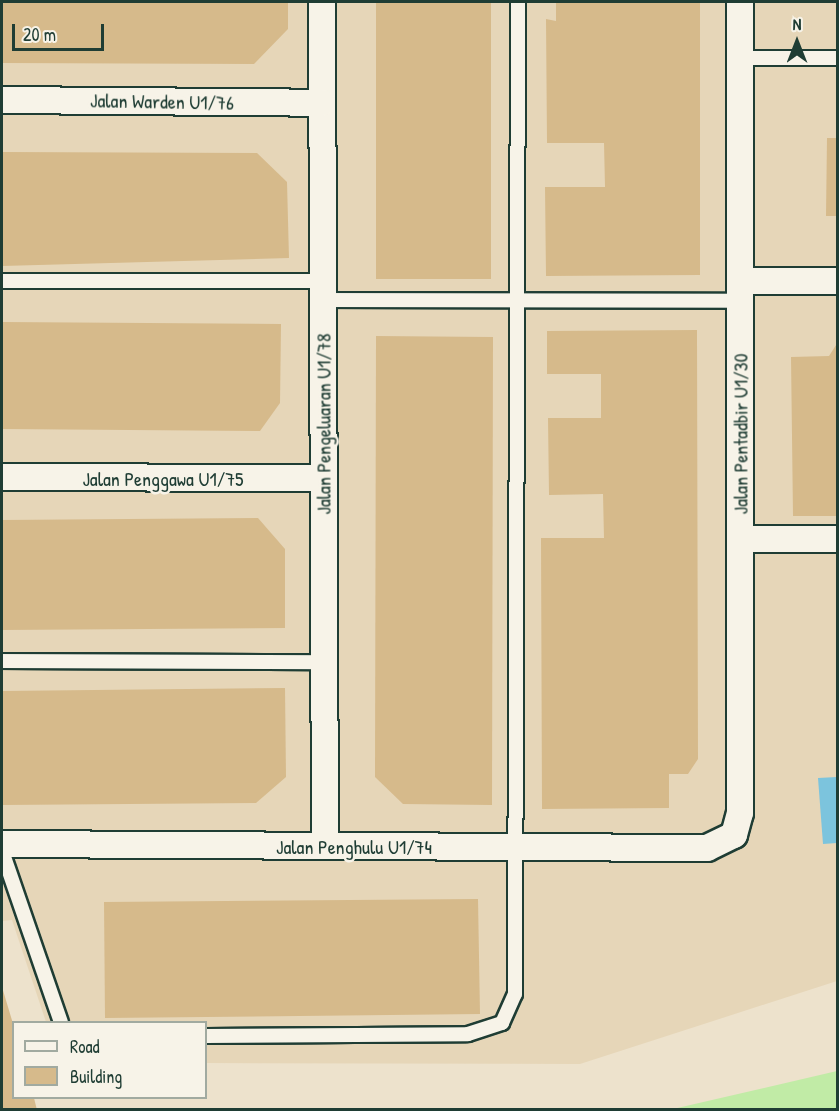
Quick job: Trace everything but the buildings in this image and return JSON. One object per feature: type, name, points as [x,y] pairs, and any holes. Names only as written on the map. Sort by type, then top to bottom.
[{"type":"street","name":"Jalan Pengeluaran U1/78","points":[[322,2],[325,846]]},
{"type":"street","name":"Jalan Pentadbir U1/30","points":[[707,848],[734,835],[740,813],[740,2]]},
{"type":"street","name":"Jalan Warden U1/76","points":[[2,100],[322,103]]},
{"type":"street","points":[[740,291],[837,281]]},
{"type":"street","name":"Jalan Penggawa U1/75","points":[[2,477],[324,478]]},
{"type":"street","points":[[740,539],[837,539]]},
{"type":"street","name":"Jalan Penghulu U1/74","points":[[2,844],[707,848]]},
{"type":"lane","points":[[207,1036],[468,1034],[502,1023],[515,994],[518,2]]},
{"type":"lane","points":[[740,58],[837,58]]},
{"type":"lane","points":[[2,281],[323,291],[517,301],[740,291]]},
{"type":"lane","points":[[2,661],[324,662]]},
{"type":"lane","points":[[2,851],[60,1021]]},
{"type":"shaded area","points":[[2,2],[837,2],[837,981],[580,1064],[207,1063],[207,1021],[46,1021],[12,920],[2,921]]},
{"type":"green space","points":[[837,1071],[837,1109],[673,1109]]},
{"type":"water","points":[[837,777],[837,843],[823,844],[818,778]]}]
